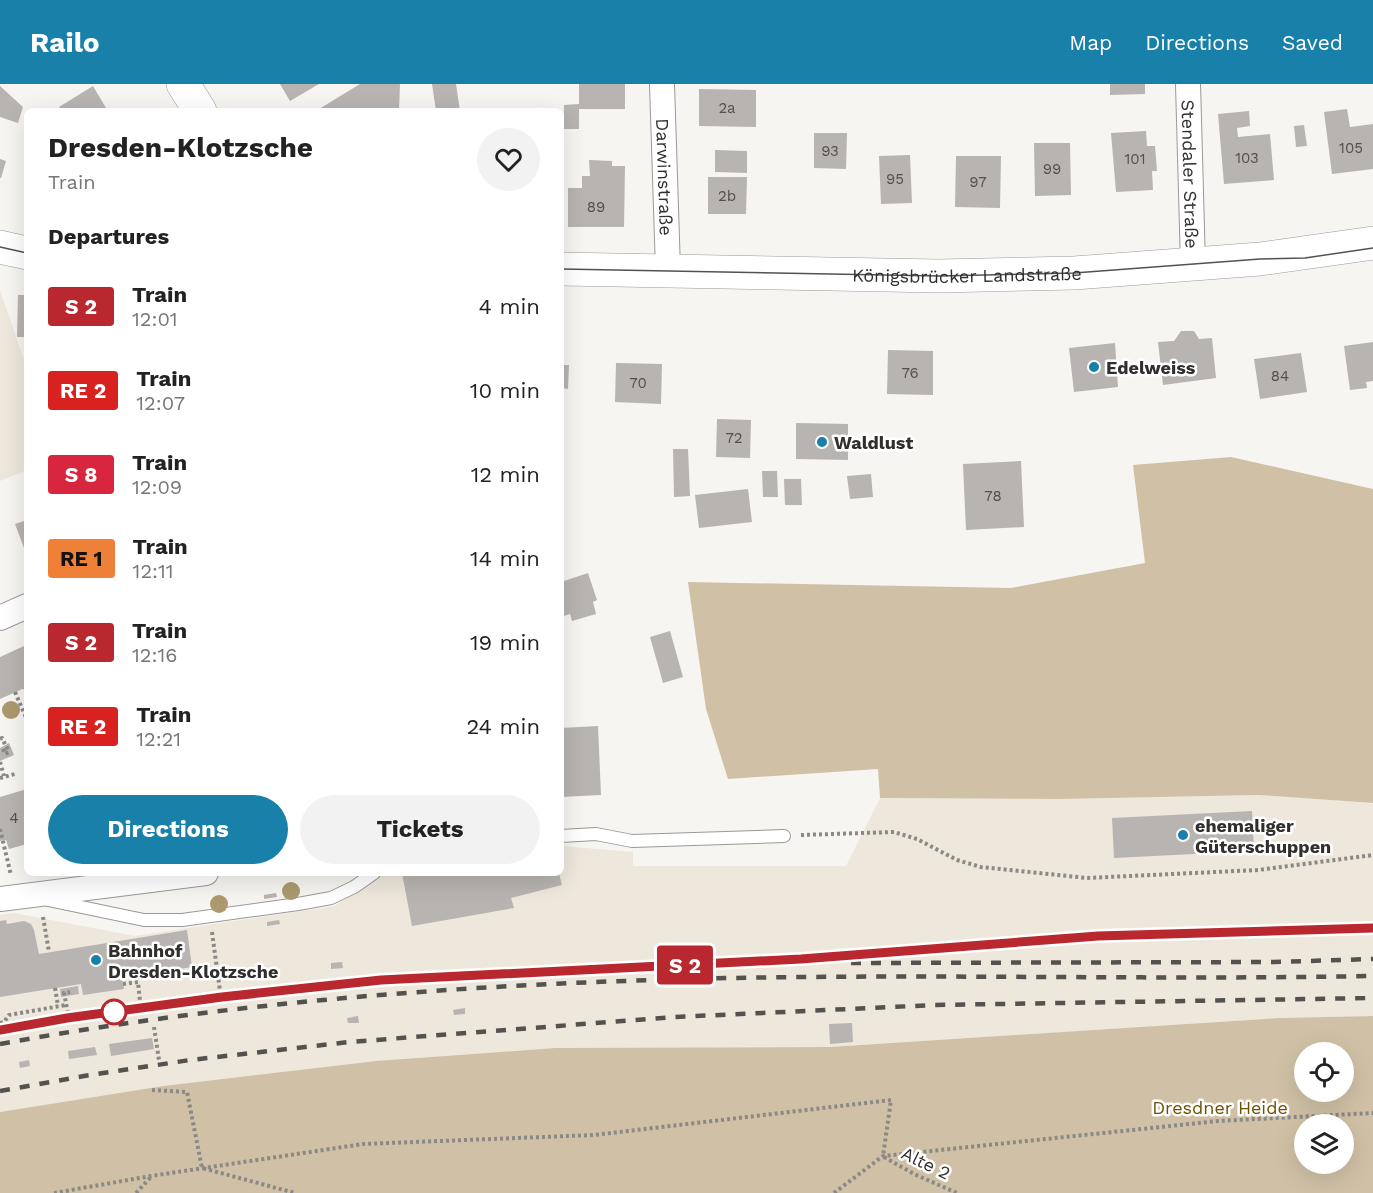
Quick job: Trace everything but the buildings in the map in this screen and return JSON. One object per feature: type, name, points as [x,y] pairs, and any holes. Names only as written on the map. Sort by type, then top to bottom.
[{"type":"main road","points":[[183,84],[198,108]]},
{"type":"main road","name":"Königsbrücker Landstraße","points":[[564,269],[939,276],[1074,273],[1260,259],[1373,243]]},
{"type":"main road","points":[[0,247],[24,252]]},
{"type":"street","name":"Darwinstraße","points":[[662,84],[668,270]]},
{"type":"street","name":"Stendaler Straße","points":[[1188,84],[1193,265]]},
{"type":"street","points":[[0,618],[24,607]]},
{"type":"street","points":[[0,899],[183,876]]},
{"type":"lane","points":[[564,836],[597,834],[632,841],[784,836]]},
{"type":"lane","points":[[30,896],[117,916],[144,920],[182,920],[331,898],[370,876]]},
{"type":"path","points":[[15,692],[24,713]]},
{"type":"path","points":[[0,739],[2,738],[9,752],[5,754],[3,749]]},
{"type":"path","points":[[0,762],[2,777],[15,774]]},
{"type":"path","points":[[0,830],[10,864]]},
{"type":"path","points":[[784,836],[894,832],[917,839],[957,860],[981,867],[1087,878],[1258,870],[1373,855]]},
{"type":"path","points":[[30,896],[43,915],[49,952]]},
{"type":"path","points":[[210,923],[220,991]]},
{"type":"path","points":[[123,984],[138,982],[140,1001]]},
{"type":"path","points":[[55,988],[58,1006]]},
{"type":"path","points":[[56,995],[70,992]]},
{"type":"path","points":[[64,993],[68,1013]]},
{"type":"path","points":[[0,1023],[4,1022],[9,1015],[66,1005]]},
{"type":"path","points":[[154,1027],[159,1060]]},
{"type":"path","points":[[152,1090],[187,1092],[202,1168]]},
{"type":"path","points":[[54,1193],[363,1144],[594,1135],[891,1100],[884,1156]]},
{"type":"path","points":[[834,1193],[884,1156],[1218,1121],[1373,1113]]},
{"type":"path","name":"Alte 2","points":[[884,1156],[914,1174],[957,1193]]},
{"type":"path","points":[[202,1168],[295,1193]]},
{"type":"path","points":[[136,1193],[151,1176]]},
{"type":"shaded area","points":[[0,290],[24,360],[24,471],[0,481]]},
{"type":"shaded area","points":[[1258,795],[1373,803],[1373,1016],[1279,1018],[830,1047],[555,1048],[376,1061],[163,1086],[0,1112],[0,915],[14,913],[135,936],[335,906],[379,876],[564,876],[564,846],[633,852],[633,866],[846,866],[880,798],[1061,799]]},
{"type":"green space","points":[[1231,457],[1373,489],[1373,803],[1258,795],[1061,799],[880,798],[878,769],[728,779],[706,709],[688,582],[1011,588],[1145,563],[1133,465]]},
{"type":"green space","name":"Dresdner Heide","points":[[1373,1016],[1373,1193],[0,1193],[0,1112],[163,1086],[376,1061],[555,1048],[830,1047],[1279,1018]]},
{"type":"tram line","points":[[0,247],[24,252]]},
{"type":"tram line","points":[[564,269],[939,276],[1074,273],[1260,259],[1305,258],[1373,248]]},
{"type":"railway","points":[[0,1030],[67,1018],[222,997],[381,980],[800,959],[1098,936],[1373,928]]},
{"type":"railway","points":[[851,963],[1274,962],[1373,959]]},
{"type":"railway","points":[[0,1044],[181,1016],[272,1005],[455,989],[546,984],[810,977],[1373,976]]},
{"type":"railway","points":[[0,1091],[190,1060],[349,1042],[675,1017],[935,1005],[1373,998]]},
{"type":"train","points":[[0,1030],[67,1018],[222,997],[381,980],[801,959],[1098,936],[1373,928]]},
{"type":"place","name":"Edelweiss","points":[[1094,367]]},
{"type":"place","name":"Waldlust","points":[[822,442]]},
{"type":"place","name":"ehemaliger Güterschuppen","points":[[1183,835]]},
{"type":"place","name":"Bahnhof Dresden-Klotzsche","points":[[96,960]]}]
